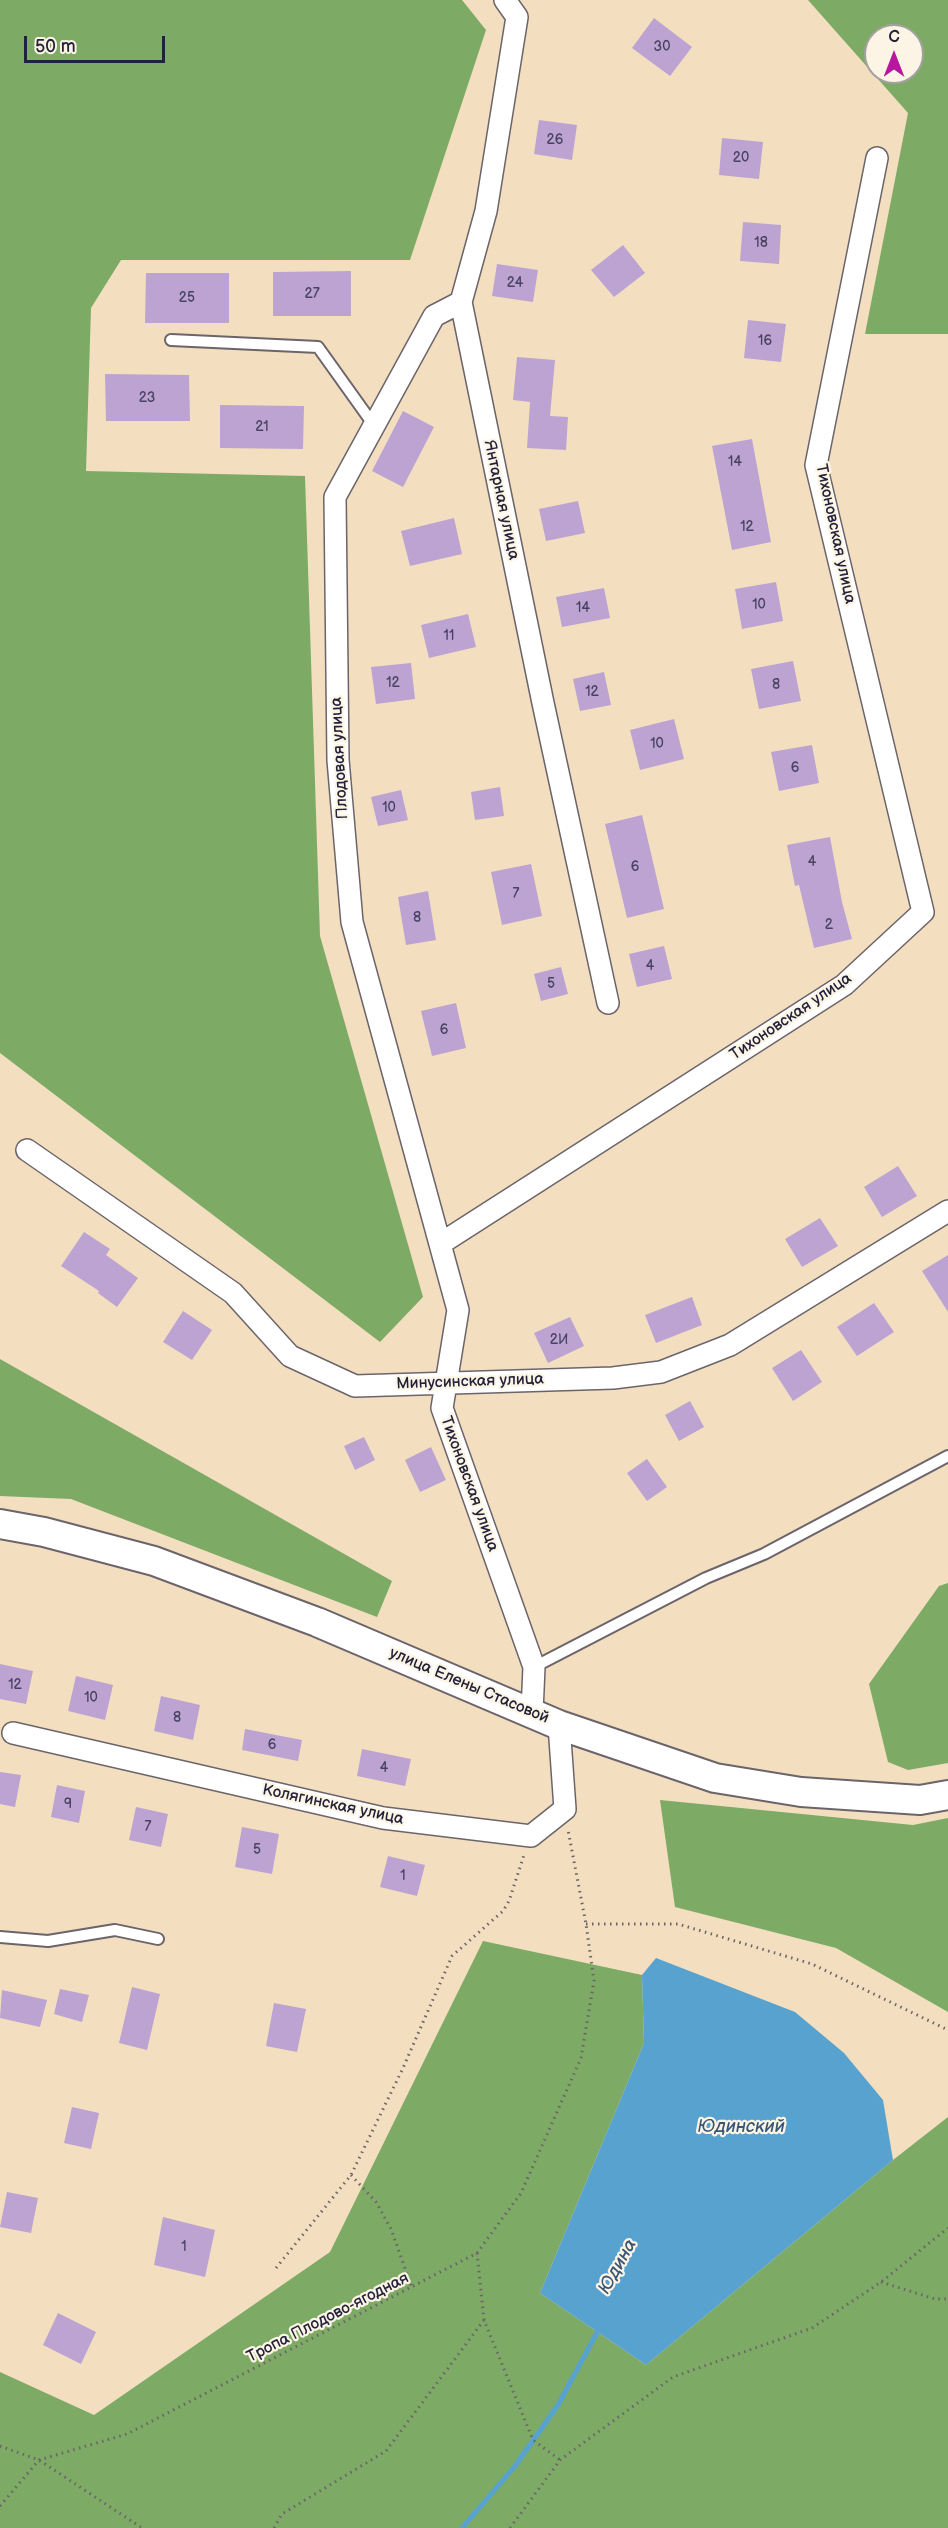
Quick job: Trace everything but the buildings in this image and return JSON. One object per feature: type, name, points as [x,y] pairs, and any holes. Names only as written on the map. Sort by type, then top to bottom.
[{"type":"main road","name":"улица Елены Стасовой","points":[[0,1524],[44,1532],[154,1561],[317,1622],[559,1725],[715,1778],[801,1792],[920,1800],[948,1795]]},
{"type":"street","name":"Янтарная улица","points":[[505,0],[518,17],[486,211],[461,302],[543,703],[608,1003]]},
{"type":"street","name":"Тихоновская улица","points":[[532,1712],[534,1667],[442,1408],[458,1310],[440,1244],[844,985],[923,912],[816,465],[877,158]]},
{"type":"street","name":"Плодовая улица","points":[[440,1244],[352,922],[338,760],[335,497],[434,316],[461,302]]},
{"type":"street","name":"Минусинская улица","points":[[27,1150],[233,1293],[290,1356],[355,1386],[447,1381],[613,1378],[661,1372],[730,1345],[948,1211]]},
{"type":"street","points":[[531,1836],[565,1809],[559,1725]]},
{"type":"street","name":"Колягинская улица","points":[[13,1733],[383,1818],[531,1836]]},
{"type":"lane","points":[[171,340],[318,347],[373,424]]},
{"type":"lane","points":[[534,1667],[706,1578],[764,1554],[948,1456]]},
{"type":"lane","points":[[0,1937],[48,1941],[115,1930],[158,1939]]},
{"type":"path","name":"Тропа Плодово-ягодная","points":[[39,2460],[127,2434],[477,2253],[521,2193],[581,2058],[594,1981],[565,1809]]},
{"type":"path","points":[[276,2268],[351,2175],[403,2068],[452,1956],[503,1911],[509,1901],[531,1836]]},
{"type":"path","points":[[586,1924],[678,1924],[812,1964],[948,2030]]},
{"type":"path","points":[[351,2175],[376,2202],[391,2229],[412,2288]]},
{"type":"path","points":[[510,2528],[560,2460],[673,2377],[812,2328],[881,2282],[948,2228]]},
{"type":"path","points":[[477,2253],[484,2320],[533,2440],[560,2460]]},
{"type":"path","points":[[881,2282],[935,2299],[948,2299]]},
{"type":"path","points":[[274,2528],[282,2514],[386,2451],[484,2320]]},
{"type":"path","points":[[0,2446],[39,2460],[142,2528]]},
{"type":"path","points":[[0,2506],[39,2460]]},
{"type":"green space","points":[[0,0],[462,0],[486,30],[410,260],[121,260],[91,308],[86,471],[305,476],[320,936],[423,1297],[380,1342],[0,1053]]},
{"type":"green space","points":[[808,0],[948,0],[948,334],[865,334],[908,113],[882,84],[924,84],[924,24],[864,24],[864,63]]},
{"type":"green space","points":[[0,1359],[392,1581],[377,1617],[71,1499],[0,1496]]},
{"type":"green space","points":[[948,1583],[948,1763],[908,1770],[888,1762],[869,1684],[939,1586]]},
{"type":"green space","points":[[660,1800],[913,1825],[948,1818],[948,2012],[836,1948],[675,1907]]},
{"type":"green space","points":[[483,1941],[642,1975],[644,2043],[540,2293],[646,2365],[948,2117],[948,2528],[0,2528],[0,2372],[94,2415],[330,2252]]},
{"type":"water","name":"Юдинский","points":[[656,1958],[795,2012],[844,2053],[883,2100],[893,2160],[646,2365],[540,2293],[644,2043],[642,1975]]},
{"type":"waterway","name":"Юдина","points":[[462,2528],[515,2466],[558,2405],[600,2327]]}]
